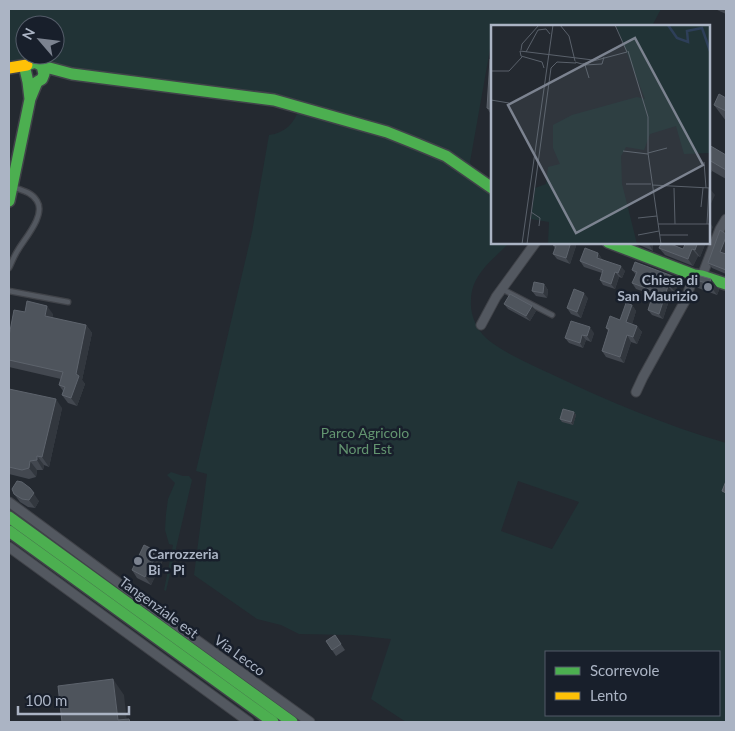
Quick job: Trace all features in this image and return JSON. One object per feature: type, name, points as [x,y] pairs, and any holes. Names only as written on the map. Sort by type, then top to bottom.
[{"type":"main road","points":[[32,76],[44,74],[42,66],[72,74],[265,99],[298,106],[387,132],[446,156],[491,187]]},
{"type":"main road","points":[[9,68],[32,76],[72,74]]},
{"type":"main road","points":[[9,201],[30,99],[32,76]]},
{"type":"main road","points":[[613,244],[726,284]]},
{"type":"main road","name":"Tangenziale est","points":[[9,517],[292,722]]},
{"type":"main road","name":"Tangenziale est","points":[[9,531],[273,722]]},
{"type":"street","points":[[636,392],[726,219]]},
{"type":"street","points":[[481,326],[496,297],[535,244]]},
{"type":"street","name":"Via Lecco","points":[[9,502],[310,722]]},
{"type":"street","points":[[9,547],[249,722]]},
{"type":"lane","points":[[9,268],[16,252],[35,224],[39,214],[37,201],[27,192],[12,186]]},
{"type":"lane","points":[[502,289],[552,315]]},
{"type":"lane","points":[[9,291],[68,302]]},
{"type":"green space","name":"Parco Agricolo Nord Est","points":[[9,9],[661,9],[653,25],[491,25],[491,44],[470,162],[472,168],[491,182],[491,244],[508,244],[479,275],[472,291],[471,306],[474,321],[482,334],[508,353],[614,403],[726,443],[726,722],[406,722],[371,699],[391,639],[352,635],[299,634],[281,625],[257,619],[194,575],[207,474],[196,471],[252,232],[269,135],[284,130],[295,118],[299,108],[22,65],[65,65],[65,15],[15,15],[15,64],[9,63]],"holes":[[[518,481],[579,502],[552,549],[501,531]]]},
{"type":"green space","points":[[171,472],[189,476],[192,480],[166,591],[164,590],[173,545],[169,544],[165,530],[168,499],[175,483],[167,475]]},
{"type":"building","points":[[490,59],[491,110],[487,108]]},
{"type":"building","points":[[719,94],[726,98],[726,111],[714,105]]},
{"type":"building","points":[[710,146],[726,155],[726,170],[710,161]]},
{"type":"building","points":[[720,230],[726,234],[720,252],[726,254],[726,270],[708,263]]},
{"type":"building","points":[[570,244],[566,258],[553,254],[556,246],[553,245]]},
{"type":"building","points":[[661,244],[670,244],[683,249],[685,244],[697,244],[695,250],[692,249],[688,259],[659,248]]},
{"type":"building","points":[[585,248],[598,253],[597,258],[621,266],[618,273],[615,272],[611,284],[600,280],[603,270],[580,261]]},
{"type":"building","points":[[635,262],[675,277],[671,287],[668,286],[659,314],[648,310],[654,291],[632,283],[637,272],[632,270]]},
{"type":"building","points":[[690,273],[711,279],[709,284],[690,278]]},
{"type":"building","points":[[534,282],[544,284],[543,293],[532,291]]},
{"type":"building","points":[[574,289],[584,293],[577,312],[567,308]]},
{"type":"building","points":[[510,294],[532,306],[526,316],[504,304]]},
{"type":"building","points":[[27,301],[47,306],[45,316],[86,325],[76,374],[79,376],[71,398],[62,395],[65,387],[59,385],[63,372],[9,360],[9,336],[14,310],[25,312]]},
{"type":"building","points":[[626,303],[632,305],[626,322],[637,326],[633,337],[627,335],[620,357],[602,351],[609,329],[606,328],[610,316],[620,320]]},
{"type":"building","points":[[571,321],[590,327],[587,336],[582,335],[580,343],[565,338]]},
{"type":"building","points":[[9,389],[56,399],[42,457],[37,456],[37,460],[30,461],[29,468],[22,470],[9,467]]},
{"type":"building","points":[[563,409],[574,412],[571,422],[560,419]]},
{"type":"building","points":[[17,481],[22,482],[34,493],[29,500],[22,499],[14,494],[12,489]]},
{"type":"building","points":[[726,481],[726,493],[722,491]]},
{"type":"building","points":[[144,545],[158,552],[145,577],[132,570]]},
{"type":"building","points":[[335,635],[341,644],[332,650],[326,641]]},
{"type":"building","points":[[113,679],[118,720],[129,719],[130,722],[62,722],[58,686]]},
{"type":"traffic: fast","points":[[9,201],[30,99],[37,82],[42,79],[44,74],[42,66],[35,62],[27,65],[25,69],[30,99]]},
{"type":"traffic: fast","points":[[42,66],[72,74],[274,100],[387,132],[417,144],[446,156],[491,187]]},
{"type":"traffic: fast","points":[[613,244],[694,275],[726,284]]},
{"type":"traffic: fast","points":[[9,517],[292,722]]},
{"type":"traffic: fast","points":[[9,531],[273,722]]},
{"type":"traffic: slow","points":[[9,68],[27,65]]},
{"type":"place","name":"Chiesa di San Maurizio","points":[[708,287]]},
{"type":"place","name":"Carrozzeria Bi - Pi","points":[[138,561]]}]
